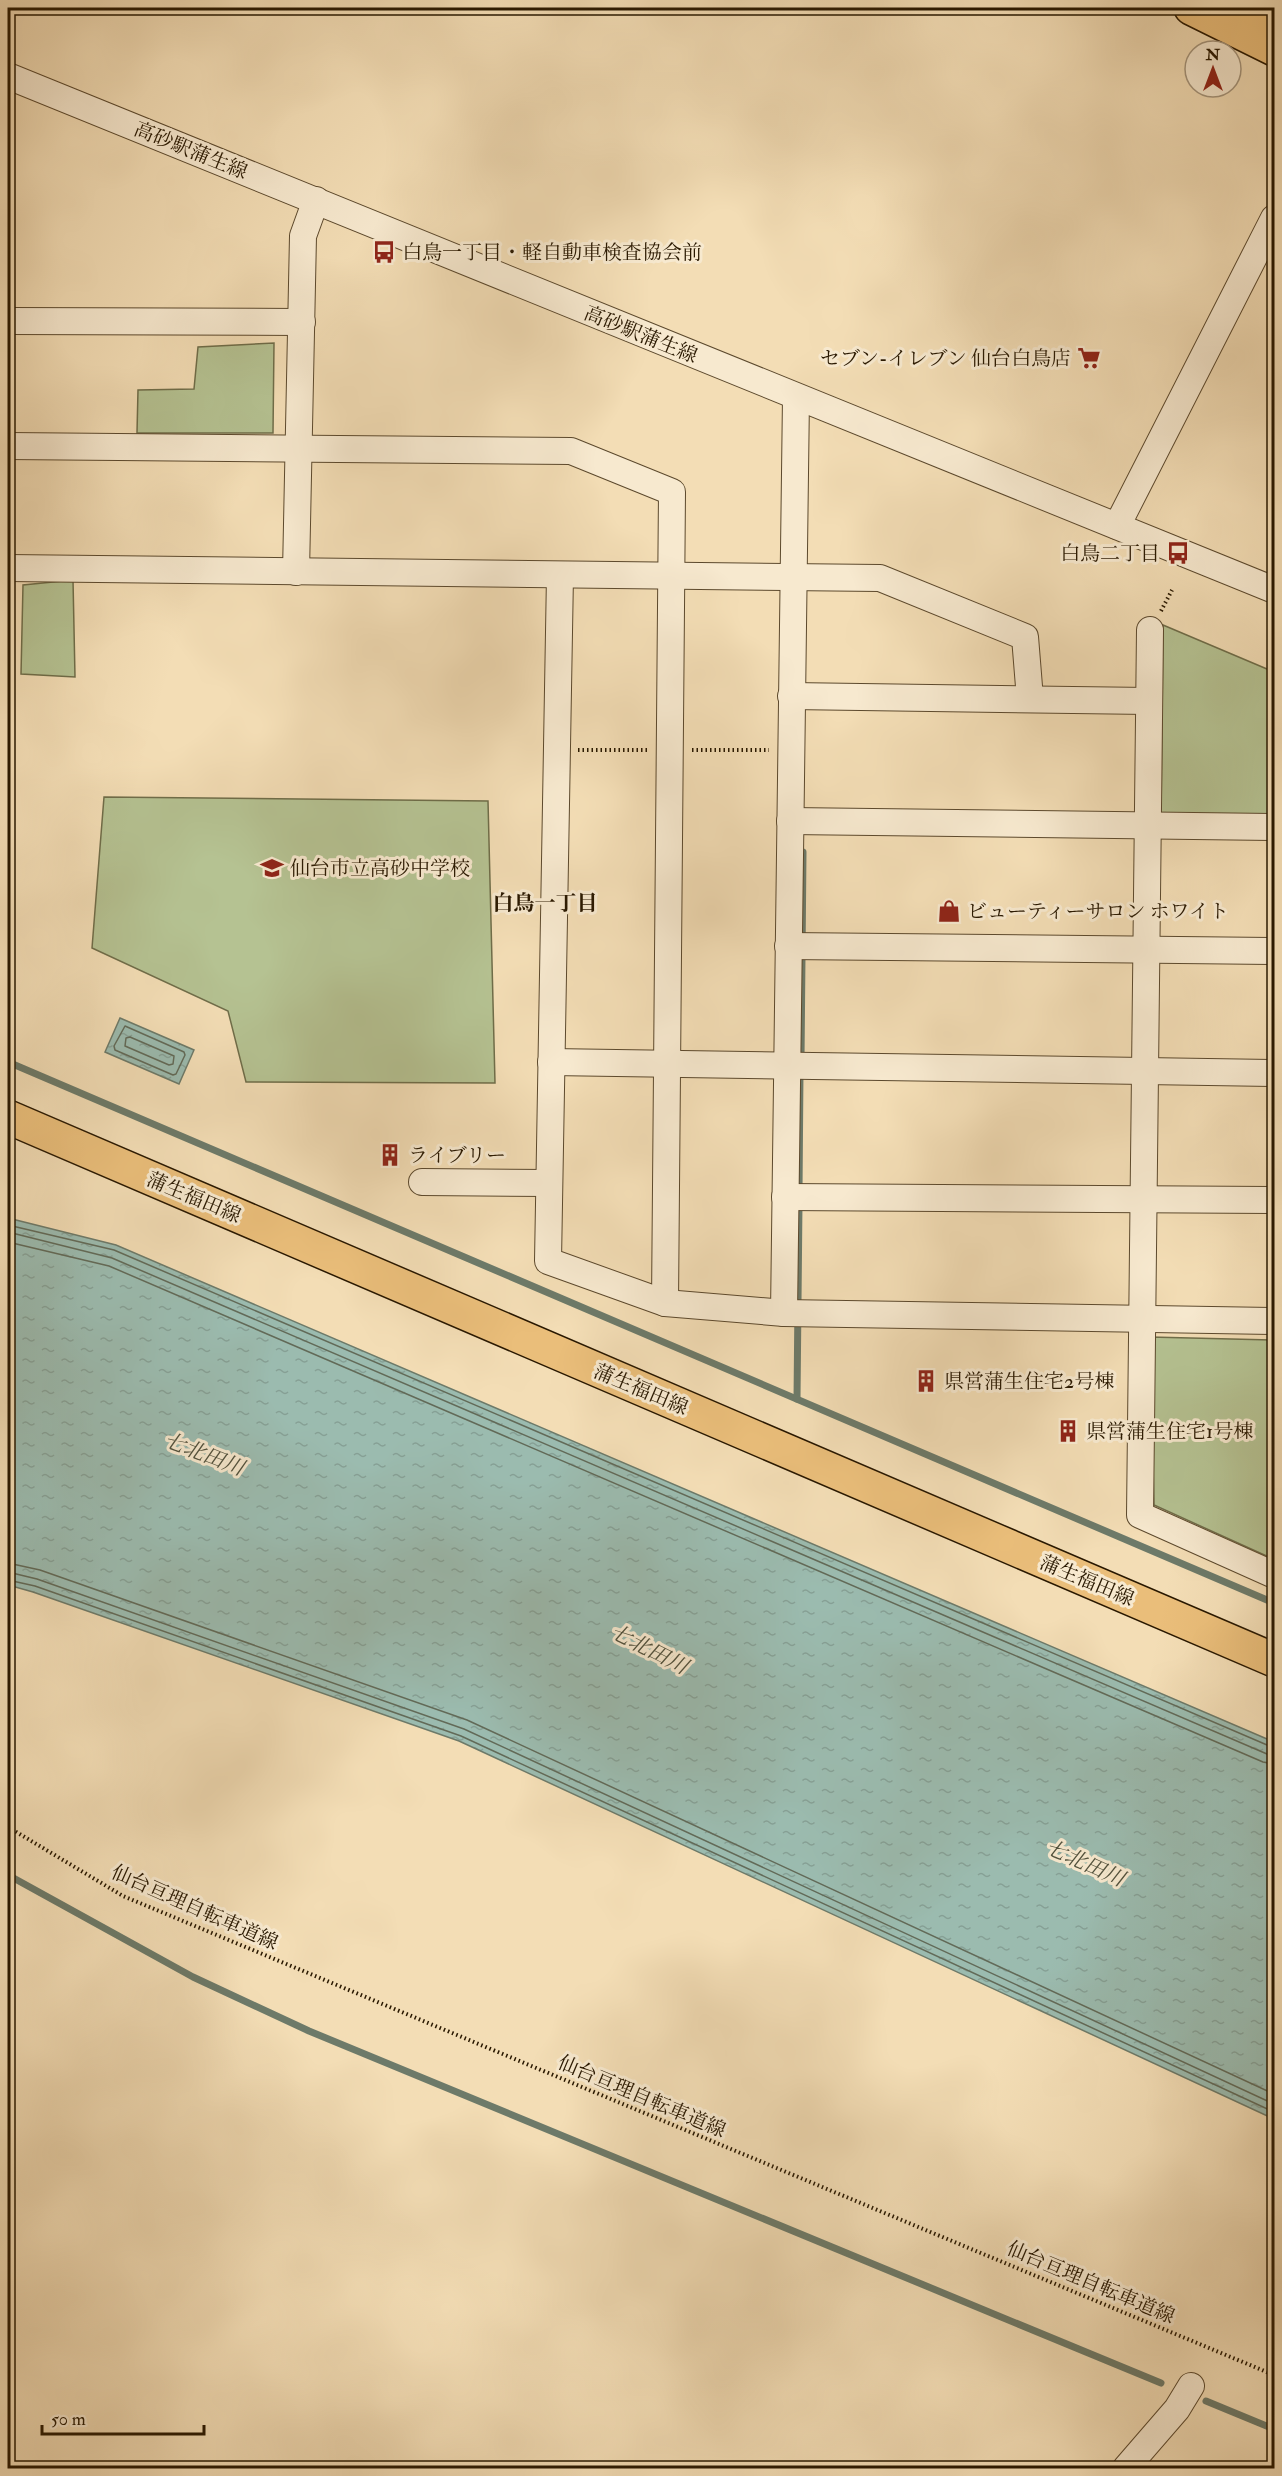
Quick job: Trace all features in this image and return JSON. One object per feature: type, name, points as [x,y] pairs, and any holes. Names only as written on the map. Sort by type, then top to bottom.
[{"type":"main road","points":[[1191,8],[1275,49]]},
{"type":"main road","points":[[1254,8],[1275,18]]},
{"type":"main road","name":"蒲生福田線","points":[[8,1117],[1275,1660]]},
{"type":"street","name":"高砂駅蒲生線","points":[[8,76],[1275,590]]},
{"type":"street","points":[[296,572],[303,236],[316,200]]},
{"type":"street","points":[[1118,526],[1275,218]]},
{"type":"street","points":[[8,321],[302,322]]},
{"type":"street","points":[[793,1314],[801,577],[796,397]]},
{"type":"street","points":[[8,446],[571,451],[672,492],[665,1303]]},
{"type":"street","points":[[8,568],[880,578],[1025,637],[1030,699]]},
{"type":"street","points":[[560,575],[548,1262],[665,1303],[793,1314],[1275,1321]]},
{"type":"street","points":[[1150,630],[1140,1515],[1275,1575]]},
{"type":"street","points":[[800,696],[1149,701]]},
{"type":"street","points":[[799,821],[1275,827]]},
{"type":"street","points":[[797,946],[1275,951]]},
{"type":"street","points":[[551,1062],[1275,1072]]},
{"type":"street","points":[[422,1182],[549,1183]]},
{"type":"street","points":[[794,1197],[1275,1200]]},
{"type":"street","points":[[1126,2469],[1177,2409],[1191,2386]]},
{"type":"path","name":"仙台亘理自転車道線","points":[[8,1827],[123,1896],[1275,2375]]},
{"type":"green space","points":[[274,343],[273,433],[137,433],[138,390],[194,389],[198,347]]},
{"type":"green space","points":[[73,580],[75,677],[21,674],[23,585]]},
{"type":"green space","points":[[1163,625],[1274,672],[1274,821],[1161,819]]},
{"type":"green space","points":[[104,797],[488,801],[495,1083],[246,1082],[228,1011],[92,948]]},
{"type":"green space","points":[[1150,1337],[1274,1340],[1274,1483],[1271,1558],[1154,1505]]},
{"type":"water","points":[[120,1018],[194,1050],[179,1084],[105,1052]]},
{"type":"water","name":"七北田川","points":[[8,1218],[116,1245],[1274,1742],[1274,2119],[459,1741],[8,1585]]},
{"type":"waterway","points":[[801,1060],[803,852]]},
{"type":"waterway","points":[[8,1062],[1274,1603]]},
{"type":"waterway","points":[[799,1192],[800,1071]]},
{"type":"waterway","points":[[797,1399],[799,1203]]},
{"type":"waterway","points":[[8,1875],[193,1977],[309,2031],[1161,2383]]},
{"type":"waterway","points":[[1206,2401],[1274,2429]]},
{"type":"place","name":"白鳥一丁目・軽自動車検査協会前","points":[[384,252]]},
{"type":"place","name":"セブン-イレブン 仙台白鳥店","points":[[1089,358]]},
{"type":"place","name":"白鳥二丁目","points":[[1178,553]]},
{"type":"place","name":"仙台市立高砂中学校","points":[[272,868]]},
{"type":"place","name":"ビューティーサロン ホワイト","points":[[949,911]]},
{"type":"place","name":"ライブリー","points":[[390,1155]]},
{"type":"place","name":"県営蒲生住宅2号棟","points":[[926,1381]]},
{"type":"place","name":"県営蒲生住宅1号棟","points":[[1068,1431]]},
{"type":"district","name":"白鳥一丁目","points":[[545,903]]}]
